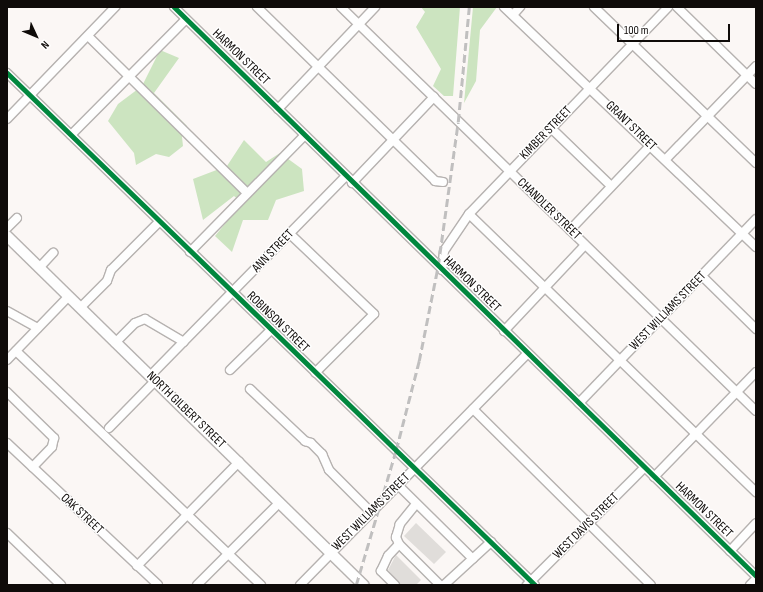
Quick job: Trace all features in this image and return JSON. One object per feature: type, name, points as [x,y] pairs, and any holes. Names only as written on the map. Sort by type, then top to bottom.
[{"type":"main road","name":"NORTH GILBERT STREET","points":[[7,236],[364,585]]},
{"type":"street","points":[[7,119],[88,36],[114,7]]},
{"type":"street","name":"HARMON STREET","points":[[174,7],[352,183],[756,576]]},
{"type":"street","points":[[258,7],[435,181],[444,182]]},
{"type":"street","name":"CHANDLER STREET","points":[[341,7],[756,411]]},
{"type":"street","points":[[278,109],[375,7]]},
{"type":"street","name":"GRANT STREET","points":[[504,7],[591,87],[756,247]]},
{"type":"street","points":[[513,15],[520,7]]},
{"type":"street","points":[[594,7],[756,163]]},
{"type":"street","name":"KIMBER STREET","points":[[442,270],[444,251],[469,214],[668,7]]},
{"type":"street","points":[[677,7],[756,84]]},
{"type":"street","points":[[71,135],[186,19]]},
{"type":"street","points":[[88,36],[247,193]]},
{"type":"street","points":[[666,159],[756,66]]},
{"type":"street","name":"ROBINSON STREET","points":[[7,73],[232,293],[491,542],[531,584]]},
{"type":"street","points":[[352,183],[434,97]]},
{"type":"street","points":[[551,128],[611,186]]},
{"type":"street","points":[[190,252],[305,135]]},
{"type":"street","points":[[570,230],[651,145]]},
{"type":"street","name":"ANN STREET","points":[[109,428],[184,342],[346,176]]},
{"type":"street","points":[[469,214],[697,433],[756,492]]},
{"type":"street","points":[[7,228],[17,218]]},
{"type":"street","name":"WEST WILLIAMS STREET","points":[[579,403],[756,219]]},
{"type":"street","points":[[80,308],[107,281],[112,270],[159,222]]},
{"type":"street","points":[[290,234],[374,314],[315,373]]},
{"type":"street","points":[[504,331],[585,245]]},
{"type":"street","points":[[39,268],[52,254]]},
{"type":"street","points":[[702,276],[756,329]]},
{"type":"street","points":[[7,360],[68,297]]},
{"type":"street","points":[[7,311],[38,328]]},
{"type":"street","points":[[115,342],[135,323],[146,319],[184,342]]},
{"type":"street","points":[[230,370],[271,330]]},
{"type":"street","points":[[16,351],[261,585]]},
{"type":"street","name":"WEST WILLIAMS STREET","points":[[300,585],[527,354]]},
{"type":"street","points":[[654,477],[756,372]]},
{"type":"street","points":[[250,389],[305,441],[311,443],[322,454],[329,470],[371,512]]},
{"type":"street","points":[[7,392],[54,438],[52,447],[33,467]]},
{"type":"street","points":[[473,409],[651,585]]},
{"type":"street","name":"OAK STREET","points":[[7,443],[158,585]]},
{"type":"street","points":[[137,566],[188,516],[239,462]]},
{"type":"street","name":"WEST DAVIS STREET","points":[[531,584],[644,468]]},
{"type":"street","points":[[398,485],[472,559]]},
{"type":"street","points":[[197,585],[280,502]]},
{"type":"street","points":[[416,504],[400,524],[396,537],[399,544],[440,585]]},
{"type":"street","points":[[730,550],[756,523]]},
{"type":"street","points":[[7,533],[61,585]]},
{"type":"street","points":[[444,585],[491,542]]},
{"type":"street","points":[[395,585],[381,570],[388,556],[399,544]]},
{"type":"street","points":[[451,579],[457,585]]},
{"type":"street","points":[[750,585],[756,579]]},
{"type":"green space","points":[[421,7],[460,7],[453,96],[444,96],[433,86],[441,69],[416,27],[425,12]]},
{"type":"green space","points":[[473,7],[497,7],[480,30],[476,81],[464,103]]},
{"type":"green space","points":[[160,50],[179,58],[154,93],[187,126],[182,137],[183,146],[169,157],[156,154],[136,165],[134,153],[108,121],[118,104],[142,86]]},
{"type":"green space","points":[[244,140],[266,162],[280,153],[302,169],[304,191],[276,200],[268,220],[243,220],[232,252],[215,236],[242,203],[234,196],[203,220],[193,179],[227,166]]},
{"type":"building","points":[[416,523],[446,552],[434,564],[404,536]]},
{"type":"building","points":[[396,555],[421,580],[416,585],[400,585],[388,570]]},
{"type":"railway","points":[[356,585],[396,450],[419,361],[438,266],[458,122],[469,7]]},
{"type":"cycle path","points":[[174,7],[756,576]]},
{"type":"cycle path","points":[[7,73],[535,585]]}]
